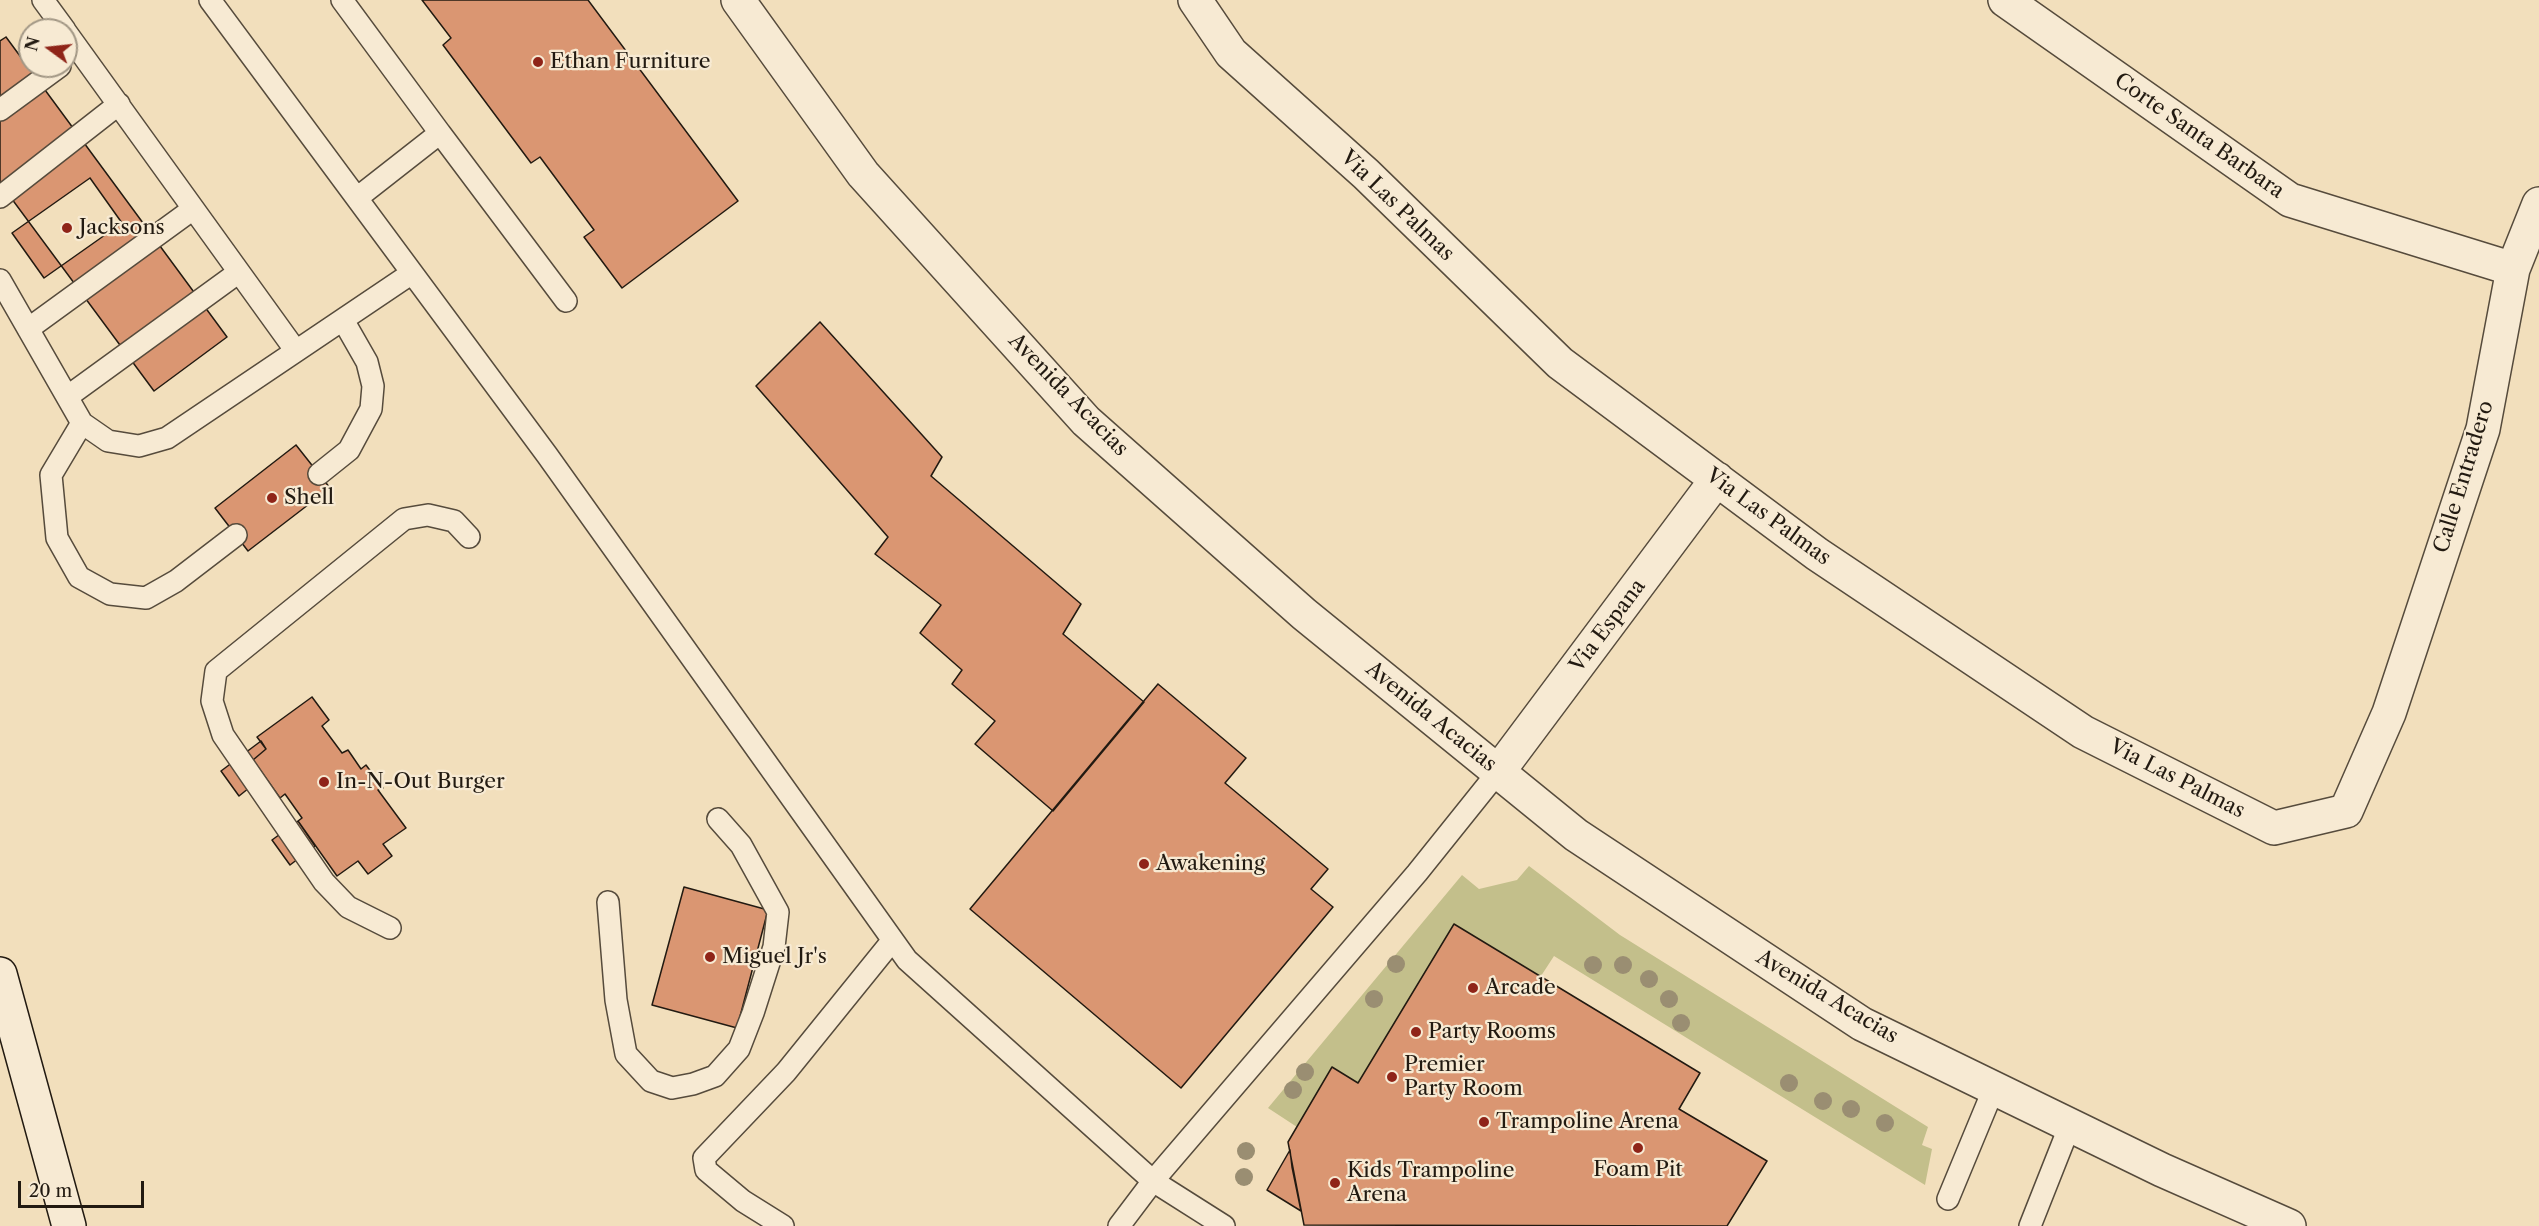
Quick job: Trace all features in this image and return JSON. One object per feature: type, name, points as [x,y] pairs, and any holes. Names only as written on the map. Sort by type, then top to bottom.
[{"type":"street","name":"Avenida Acacias","points":[[738,0],[863,174],[1086,421],[1304,614],[1576,835],[1862,1024],[2162,1170],[2289,1226]]},
{"type":"street","name":"Via Las Palmas","points":[[1195,0],[1231,53],[1366,174],[1560,363],[1817,554],[2083,732],[2274,828],[2346,811],[2389,713]]},
{"type":"street","name":"Corte Santa Barbara","points":[[2005,0],[2290,200],[2513,268]]},
{"type":"street","name":"Calle Entradero","points":[[2389,713],[2483,429],[2513,268],[2539,204]]},
{"type":"street","name":"Via Espana","points":[[1498,772],[1717,480]]},
{"type":"street","points":[[0,974],[69,1226]]},
{"type":"lane","points":[[43,0],[56,18]]},
{"type":"lane","points":[[210,0],[547,455],[907,960],[1153,1181],[1224,1226]]},
{"type":"lane","points":[[342,0],[567,301]]},
{"type":"lane","points":[[78,62],[119,104],[296,351]]},
{"type":"lane","points":[[0,110],[44,78]]},
{"type":"lane","points":[[0,197],[119,104]]},
{"type":"lane","points":[[357,198],[440,133]]},
{"type":"lane","points":[[28,329],[193,208]]},
{"type":"lane","points":[[67,397],[239,272]]},
{"type":"lane","points":[[0,280],[82,423],[108,441],[139,446],[167,438],[412,273]]},
{"type":"lane","points":[[319,474],[349,450],[371,409],[373,386],[367,362],[343,320]]},
{"type":"lane","points":[[82,423],[51,475],[57,538],[78,577],[110,594],[146,598],[176,581],[236,535]]},
{"type":"lane","points":[[390,928],[348,907],[324,882],[223,735],[212,701],[216,671],[404,519],[428,515],[454,521],[469,537]]},
{"type":"lane","points":[[1119,1226],[1153,1181],[1409,882],[1498,772]]},
{"type":"lane","points":[[608,902],[616,1000],[626,1054],[651,1081],[672,1088],[715,1076],[739,1049],[753,1013],[774,947],[778,912],[741,845],[718,819]]},
{"type":"lane","points":[[783,1226],[743,1201],[706,1170],[704,1158],[786,1072],[892,941]]},
{"type":"lane","points":[[1948,1199],[1994,1088]]},
{"type":"lane","points":[[2030,1226],[2070,1125]]},
{"type":"shaded area","points":[[1529,866],[1620,935],[1928,1127],[1922,1145],[1932,1149],[1925,1185],[1554,956],[1541,976],[1454,924],[1358,1083],[1332,1067],[1297,1127],[1268,1108],[1462,875],[1479,889],[1517,880]]},
{"type":"building","points":[[422,0],[588,0],[738,201],[622,288],[584,237],[594,230],[540,157],[531,163],[443,45],[451,38]]},
{"type":"building","points":[[6,37],[18,53],[18,78],[36,78],[227,337],[154,391],[0,183],[0,41]]},
{"type":"building","name":"Jacksons","points":[[90,178],[122,223],[44,278],[12,233]]},
{"type":"building","points":[[820,322],[942,457],[931,476],[1081,604],[1063,634],[1144,702],[1053,811],[975,744],[995,721],[952,684],[962,670],[920,633],[941,605],[875,554],[888,537],[756,386]]},
{"type":"building","name":"Shell","points":[[296,445],[330,488],[248,551],[215,508]]},
{"type":"building","points":[[1158,684],[1246,758],[1225,783],[1328,869],[1311,889],[1333,907],[1181,1088],[970,909]]},
{"type":"building","name":"In-N-Out Burger","points":[[312,697],[329,720],[322,726],[342,753],[348,750],[361,769],[366,765],[383,788],[378,790],[406,828],[383,844],[392,856],[368,874],[358,861],[337,876],[298,821],[302,818],[285,794],[280,798],[253,760],[266,749],[257,737]]},
{"type":"building","points":[[261,741],[266,749],[253,760],[264,776],[239,796],[221,771]]},
{"type":"building","points":[[298,821],[315,846],[290,865],[272,840]]},
{"type":"building","name":"Miguel Jr's","points":[[684,887],[768,910],[737,1028],[652,1005]]},
{"type":"building","points":[[1454,924],[1700,1073],[1679,1109],[1767,1161],[1727,1226],[1304,1225],[1288,1142],[1332,1067],[1358,1083]]},
{"type":"building","points":[[1290,1150],[1292,1167],[1301,1211],[1267,1190]]},
{"type":"place","name":"Ethan Furniture","points":[[538,62]]},
{"type":"place","name":"Jacksons","points":[[67,228]]},
{"type":"place","name":"Shell","points":[[272,498]]},
{"type":"place","name":"In-N-Out Burger","points":[[324,782]]},
{"type":"place","name":"Awakening","points":[[1144,864]]},
{"type":"place","name":"Miguel Jr's","points":[[710,957]]},
{"type":"place","name":"Arcade","points":[[1473,988]]},
{"type":"place","name":"Party Rooms","points":[[1416,1032]]},
{"type":"place","name":"Premier Party Room","points":[[1392,1077]]},
{"type":"place","name":"Trampoline Arena","points":[[1484,1122]]},
{"type":"place","name":"Foam Pit","points":[[1638,1148]]},
{"type":"place","name":"Kids Trampoline Arena","points":[[1335,1183]]}]
